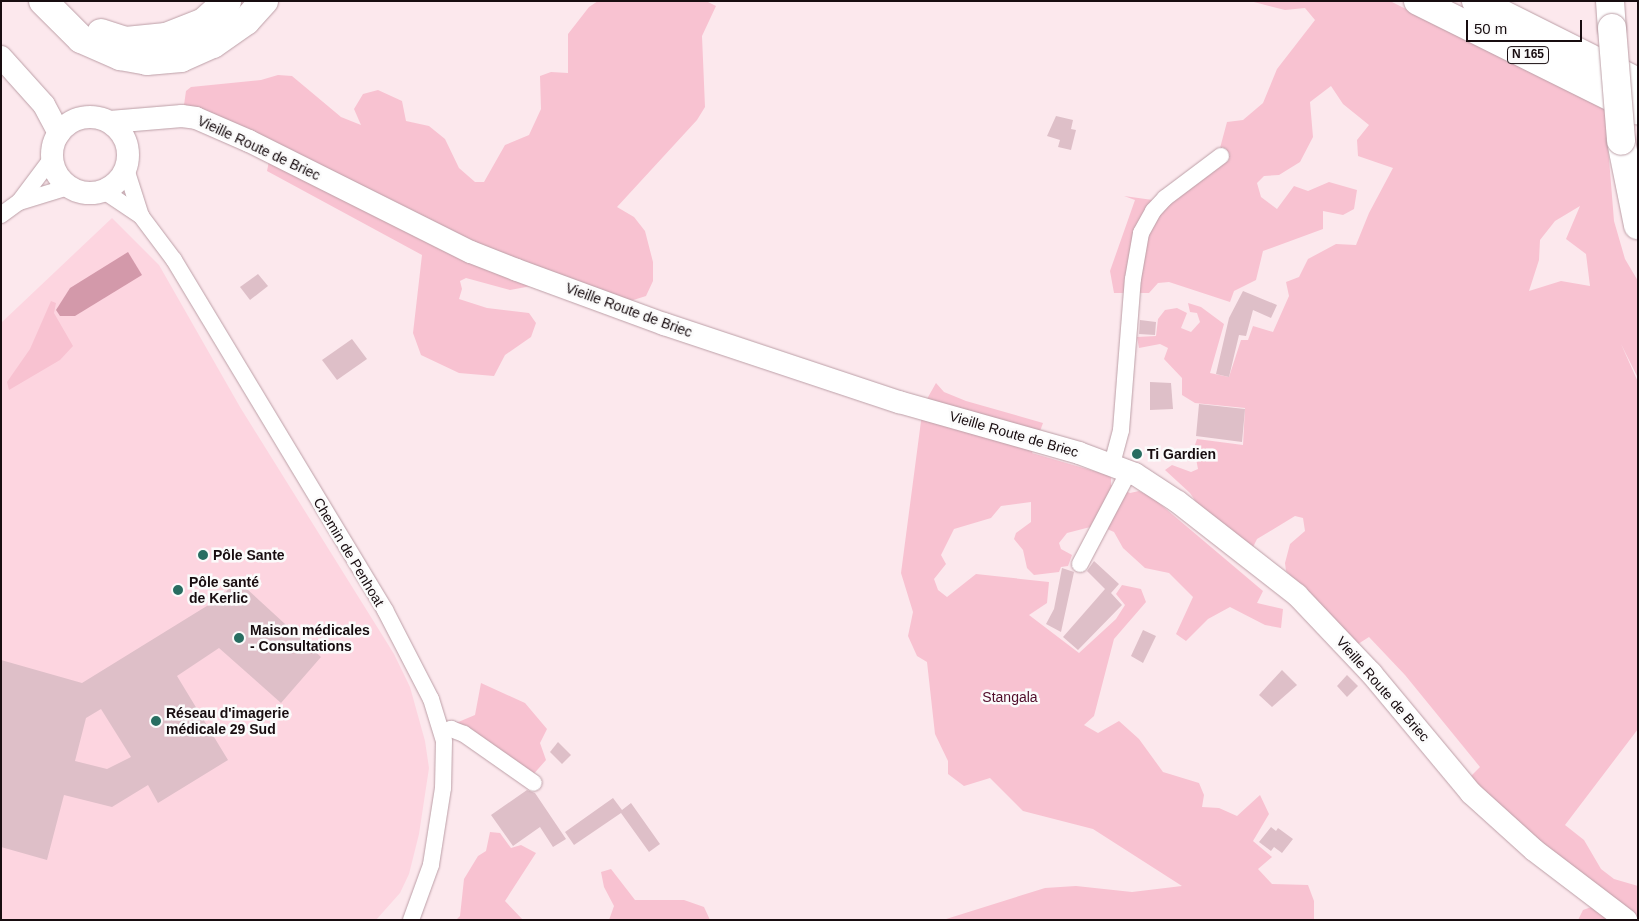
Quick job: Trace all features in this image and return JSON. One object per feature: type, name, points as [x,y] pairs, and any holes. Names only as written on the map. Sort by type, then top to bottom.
[{"type":"highway","points":[[43,1],[71,31],[91,44],[120,56],[147,61],[181,58],[213,44],[246,21],[264,1]]},
{"type":"highway","points":[[61,1],[99,33],[126,41],[157,39],[187,31],[204,22],[226,1]]},
{"type":"highway","name":"N 165","points":[[1418,1],[1638,110]]},
{"type":"highway","name":"N 165","points":[[1476,1],[1638,82]]},
{"type":"highway","points":[[1611,14],[1621,141],[1638,225]]},
{"type":"street","points":[[1,57],[44,105],[59,133]]},
{"type":"street","points":[[44,105],[82,117],[110,122],[125,137],[128,163]]},
{"type":"street","name":"Vieille Route de Briec","points":[[110,122],[164,120],[182,116],[196,118],[249,141],[471,252],[664,324],[899,402],[1121,467],[1178,502],[1297,595],[1372,673],[1471,793],[1534,850],[1626,920]]},
{"type":"street","points":[[20,202],[52,158],[59,133],[73,120],[82,117]]},
{"type":"street","points":[[52,158],[57,174],[68,187],[86,193],[104,191],[121,178],[146,135],[164,120]]},
{"type":"street","points":[[1080,564],[1121,467],[1121,430],[1134,271],[1141,233],[1153,211],[1164,198],[1221,156]]},
{"type":"street","name":"Chemin de Penhoat","points":[[128,163],[141,216]]},
{"type":"street","points":[[1,215],[20,202],[68,187]]},
{"type":"street","name":"Chemin de Penhoat","points":[[104,191],[141,216],[183,274],[385,610],[416,667],[443,732],[444,769],[438,830],[426,881],[411,920]]},
{"type":"street","points":[[443,732],[451,729],[464,734],[534,783]]},
{"type":"shaded area","name":"Pôle santé de Kerlic","points":[[112,218],[159,265],[240,407],[394,654],[410,687],[425,741],[429,768],[419,834],[409,874],[400,893],[376,920],[1,920],[1,323]]},
{"type":"shaded area","points":[[128,252],[142,275],[75,316],[60,316],[56,310],[70,288]]},
{"type":"green space","points":[[598,1],[706,1],[716,6],[702,36],[705,107],[697,120],[617,207],[634,217],[645,231],[653,262],[653,281],[646,296],[627,302],[558,281],[510,290],[466,278],[460,281],[462,289],[459,299],[487,308],[529,313],[536,323],[531,337],[505,355],[494,376],[459,373],[421,355],[413,333],[422,255],[267,171],[272,146],[184,105],[186,91],[191,87],[261,80],[278,75],[292,76],[341,117],[361,125],[354,109],[363,94],[378,90],[402,101],[406,121],[429,126],[445,139],[459,168],[475,182],[484,182],[505,145],[529,135],[541,109],[540,76],[551,72],[568,73],[568,34],[589,7]]},
{"type":"green space","points":[[1250,1],[1390,1],[1605,109],[1614,221],[1625,259],[1638,281],[1638,378],[1621,344],[1638,382],[1638,729],[1565,825],[1584,840],[1601,869],[1614,879],[1638,886],[1638,920],[1578,920],[1583,910],[1608,901],[1469,778],[1480,767],[1405,675],[1369,637],[1358,644],[1286,571],[1285,563],[1290,544],[1305,531],[1303,518],[1295,516],[1257,539],[1253,547],[1200,508],[1190,493],[1165,470],[1172,465],[1191,472],[1198,469],[1194,448],[1197,439],[1243,445],[1245,408],[1195,403],[1182,395],[1182,378],[1164,359],[1168,348],[1160,344],[1139,348],[1137,337],[1156,336],[1158,319],[1165,310],[1177,308],[1187,313],[1181,328],[1191,332],[1200,322],[1197,313],[1190,312],[1188,303],[1201,307],[1224,324],[1210,373],[1229,377],[1241,340],[1248,340],[1253,326],[1273,332],[1289,296],[1286,282],[1299,277],[1308,259],[1336,244],[1356,245],[1369,213],[1393,168],[1358,156],[1357,140],[1369,125],[1343,104],[1331,86],[1310,102],[1313,137],[1300,162],[1279,175],[1264,176],[1257,183],[1261,197],[1277,209],[1294,186],[1308,191],[1329,182],[1357,190],[1354,209],[1343,215],[1323,211],[1323,229],[1263,251],[1256,280],[1234,291],[1230,302],[1169,282],[1158,283],[1149,293],[1114,293],[1110,271],[1135,200],[1124,196],[1167,202],[1216,163],[1227,122],[1243,120],[1263,103],[1277,69],[1315,20],[1305,8],[1285,10]],"holes":[[[1580,206],[1566,239],[1586,254],[1590,286],[1561,281],[1529,291],[1539,260],[1540,240],[1555,221]]]},
{"type":"green space","points":[[51,301],[56,303],[54,313],[73,346],[60,360],[9,390],[7,382],[30,349]]},
{"type":"green space","name":"Stangala","points":[[936,383],[944,392],[966,401],[1043,423],[1032,453],[1111,476],[1111,485],[1130,493],[1139,491],[1153,498],[1263,591],[1257,603],[1283,609],[1281,628],[1265,625],[1230,607],[1208,619],[1186,641],[1176,634],[1193,597],[1169,573],[1145,568],[1123,548],[1114,532],[1098,525],[1067,533],[1059,543],[1061,549],[1072,555],[1068,566],[1061,567],[1059,572],[1034,575],[1027,568],[1023,550],[1014,539],[1016,533],[1031,522],[1031,502],[1001,506],[991,518],[954,529],[941,555],[946,564],[934,579],[938,590],[947,597],[976,574],[1049,582],[1047,603],[1029,615],[1079,653],[1116,619],[1125,605],[1116,594],[1122,585],[1141,589],[1146,602],[1114,639],[1094,716],[1084,725],[1098,733],[1119,721],[1139,739],[1163,772],[1199,783],[1204,795],[1202,807],[1219,808],[1237,816],[1260,795],[1269,814],[1253,841],[1272,857],[1258,869],[1272,884],[1308,885],[1314,901],[1314,920],[943,920],[1045,888],[1076,886],[1132,892],[1182,886],[1093,829],[1023,811],[990,778],[964,786],[948,774],[948,761],[935,734],[927,662],[917,656],[908,636],[913,612],[901,573],[923,406]]},
{"type":"green space","points":[[481,683],[525,703],[547,729],[540,743],[546,760],[531,777],[456,723],[475,715]]},
{"type":"green space","points":[[490,832],[500,833],[511,848],[521,845],[536,853],[505,901],[523,920],[456,920],[460,916],[464,879],[478,856],[486,851]]},
{"type":"green space","points":[[611,869],[635,900],[684,900],[704,907],[710,920],[609,920],[614,906],[604,887],[601,872]]},
{"type":"building","points":[[1056,116],[1073,120],[1071,129],[1076,130],[1071,150],[1058,147],[1060,140],[1047,136]]},
{"type":"building","points":[[258,274],[268,286],[250,300],[240,287]]},
{"type":"building","points":[[1243,291],[1277,305],[1271,318],[1253,310],[1246,336],[1239,335],[1229,377],[1216,374],[1229,318]]},
{"type":"building","points":[[1140,320],[1156,322],[1155,335],[1139,334]]},
{"type":"building","points":[[352,339],[367,359],[337,380],[322,360]]},
{"type":"building","points":[[1150,382],[1171,383],[1173,409],[1150,410]]},
{"type":"building","points":[[1199,404],[1245,409],[1242,442],[1196,436]]},
{"type":"building","points":[[1094,561],[1119,584],[1111,593],[1122,605],[1078,650],[1063,637],[1105,589],[1087,571]]},
{"type":"building","points":[[1062,568],[1074,572],[1061,632],[1046,624],[1054,609]]},
{"type":"building","points":[[236,579],[321,657],[281,703],[219,648],[177,676],[228,760],[158,803],[148,785],[112,807],[64,795],[47,860],[1,847],[1,660],[82,683],[223,596]],"holes":[[[101,709],[131,757],[107,769],[75,761],[86,718]]]},
{"type":"building","points":[[1143,630],[1156,636],[1143,663],[1131,656]]},
{"type":"building","points":[[1282,670],[1297,685],[1272,707],[1259,695]]},
{"type":"building","points":[[1347,675],[1358,686],[1347,697],[1337,686]]},
{"type":"building","points":[[558,742],[571,755],[562,764],[550,752]]},
{"type":"building","points":[[527,790],[535,793],[566,839],[553,847],[540,827],[513,846],[491,815]]},
{"type":"building","points":[[613,798],[622,810],[631,803],[660,844],[649,852],[621,813],[574,845],[565,832]]},
{"type":"building","points":[[1271,827],[1276,831],[1278,828],[1293,839],[1282,853],[1274,847],[1271,851],[1259,842]]},
{"type":"place","name":"Ti Gardien","points":[[1137,454]]},
{"type":"place","name":"Pôle Sante","points":[[203,555]]},
{"type":"place","name":"Pôle santé de Kerlic","points":[[178,590]]},
{"type":"place","name":"Maison médicales - Consultations","points":[[239,638]]},
{"type":"place","name":"Réseau d'imagerie médicale 29 Sud","points":[[156,721]]}]
